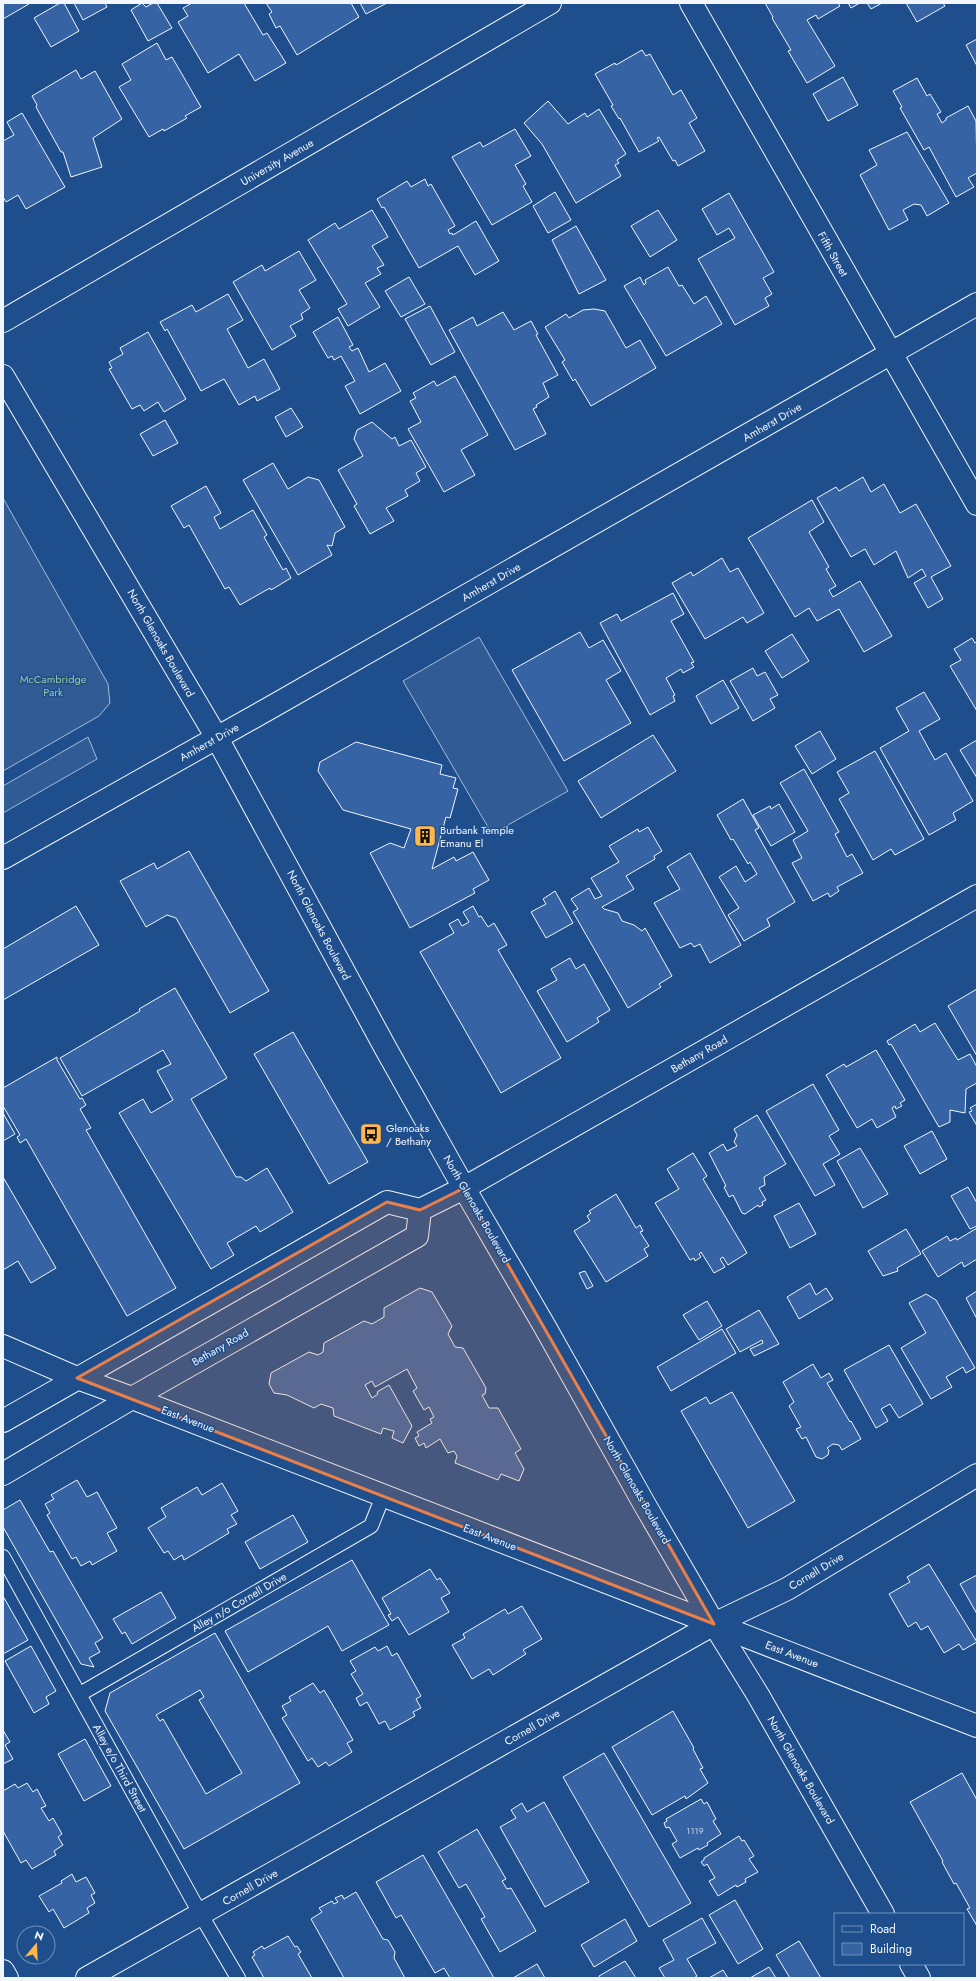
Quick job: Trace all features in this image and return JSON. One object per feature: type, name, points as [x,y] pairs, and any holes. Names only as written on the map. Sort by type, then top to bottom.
[{"type":"street","name":"University Avenue","points":[[3,321],[550,3]]},
{"type":"street","name":"Fifth Street","points":[[691,3],[977,504]]},
{"type":"street","name":"Amherst Drive","points":[[3,858],[217,738],[977,304]]},
{"type":"street","name":"North Glenoaks Boulevard","points":[[3,376],[217,738],[386,1049],[464,1188],[714,1624],[758,1695],[882,1913]]},
{"type":"street","name":"Bethany Road","points":[[3,1474],[132,1398],[416,1236],[420,1210],[464,1188],[977,896]]},
{"type":"street","points":[[3,1422],[77,1378],[387,1202],[420,1210]]},
{"type":"street","name":"East Avenue","points":[[3,1346],[77,1378],[977,1726]]},
{"type":"street","name":"Cornell Drive","points":[[87,1978],[714,1624],[787,1589],[977,1475]]},
{"type":"street","points":[[912,1965],[919,1978]]},
{"type":"street","points":[[3,1971],[7,1978]]},
{"type":"lane","name":"Alley n/o Cornell Drive","points":[[80,1694],[371,1526],[383,1496]]},
{"type":"lane","name":"Alley e/o Third Street","points":[[3,1557],[201,1915],[238,1978]]},
{"type":"highlighted area","points":[[464,1188],[714,1624],[77,1378],[387,1202],[420,1210]]},
{"type":"shaded area","name":"McCambridge Park","points":[[3,498],[108,684],[110,703],[99,716],[3,771]]},
{"type":"shaded area","points":[[479,637],[568,791],[492,834],[403,681]]},
{"type":"shaded area","points":[[88,737],[97,759],[3,813],[3,786]]},
{"type":"building","points":[[3,3],[29,3],[29,4],[3,19]]},
{"type":"building","points":[[60,3],[64,3],[79,31],[51,47],[34,18]]},
{"type":"building","points":[[74,3],[105,3],[107,7],[83,20]]},
{"type":"building","points":[[142,3],[146,7],[153,3],[157,3],[172,28],[148,41],[131,10]]},
{"type":"building","points":[[192,3],[244,3],[263,35],[267,33],[286,63],[255,81],[239,54],[208,73],[178,22],[188,16],[183,8]]},
{"type":"building","points":[[266,3],[351,3],[359,17],[297,55],[280,26],[276,28],[269,14],[272,12]]},
{"type":"building","points":[[360,3],[387,3],[366,14]]},
{"type":"building","points":[[765,3],[838,3],[840,6],[818,19],[816,15],[807,20],[835,66],[807,83],[788,51],[791,50]]},
{"type":"building","points":[[848,3],[860,3],[851,8]]},
{"type":"building","points":[[867,3],[882,3],[871,9]]},
{"type":"building","points":[[906,3],[943,3],[945,6],[917,22]]},
{"type":"building","points":[[977,39],[977,66],[966,45]]},
{"type":"building","points":[[157,43],[166,60],[172,57],[201,107],[185,116],[187,118],[164,131],[163,129],[149,137],[119,87],[131,80],[122,64]]},
{"type":"building","points":[[642,50],[646,56],[650,54],[673,95],[681,90],[697,118],[689,123],[705,151],[678,166],[675,160],[673,161],[659,137],[657,138],[659,141],[639,152],[620,118],[619,119],[611,106],[613,105],[595,74],[615,63],[616,65]]},
{"type":"building","points":[[76,70],[81,79],[95,71],[122,119],[93,138],[102,167],[71,177],[63,152],[61,152],[36,107],[37,105],[32,96]]},
{"type":"building","points":[[843,77],[858,105],[828,121],[813,94]]},
{"type":"building","points":[[917,78],[927,96],[930,94],[941,112],[937,114],[942,123],[946,120],[946,118],[968,106],[976,121],[977,173],[968,178],[974,187],[956,197],[929,147],[924,150],[900,108],[902,107],[893,91]]},
{"type":"building","points":[[548,101],[568,124],[585,113],[587,117],[599,109],[626,154],[617,160],[619,163],[615,165],[621,176],[576,203],[542,144],[524,123]]},
{"type":"building","points":[[22,113],[65,187],[26,209],[18,195],[6,202],[3,197],[3,141],[14,135],[7,122]]},
{"type":"building","points":[[515,129],[531,156],[515,165],[526,184],[523,186],[532,202],[492,225],[452,157],[480,142],[483,147]]},
{"type":"building","points":[[907,132],[949,203],[927,216],[921,205],[914,204],[903,210],[908,220],[889,230],[860,175],[877,165],[869,150]]},
{"type":"building","points":[[425,179],[428,186],[431,184],[455,226],[448,230],[450,234],[452,233],[453,235],[476,221],[499,261],[475,275],[458,246],[419,268],[384,207],[382,208],[377,199],[407,181],[411,187]]},
{"type":"building","points":[[555,192],[571,220],[548,233],[533,206]]},
{"type":"building","points":[[729,193],[774,272],[763,278],[772,294],[765,298],[769,306],[735,325],[698,259],[735,238],[729,228],[717,235],[702,209]]},
{"type":"building","points":[[372,210],[388,237],[372,246],[384,265],[377,268],[381,274],[365,283],[380,307],[348,326],[338,309],[347,304],[308,240],[335,223],[339,229]]},
{"type":"building","points":[[658,210],[677,240],[650,257],[631,226]]},
{"type":"building","points":[[576,226],[606,280],[579,294],[552,240]]},
{"type":"building","points":[[299,251],[316,280],[299,290],[310,308],[301,314],[303,319],[290,326],[296,336],[272,350],[233,282],[262,265],[265,271]]},
{"type":"building","points":[[668,267],[679,286],[682,285],[694,304],[706,296],[722,324],[666,356],[624,286],[640,277],[644,285],[646,283],[645,280]]},
{"type":"building","points":[[409,277],[425,304],[401,317],[385,291]]},
{"type":"building","points":[[228,294],[243,320],[227,329],[248,368],[264,359],[280,389],[257,401],[255,396],[239,405],[224,379],[201,391],[167,329],[165,331],[160,322],[192,305],[196,312]]},
{"type":"building","points":[[430,306],[455,352],[431,365],[405,319]]},
{"type":"building","points":[[594,309],[605,311],[626,348],[640,340],[656,368],[591,406],[575,379],[573,381],[562,362],[565,360],[545,327],[566,314],[569,318],[583,310]]},
{"type":"building","points":[[503,312],[514,330],[531,321],[538,334],[536,335],[558,375],[543,383],[549,397],[536,405],[537,407],[533,409],[546,434],[515,450],[449,330],[473,317],[477,326]]},
{"type":"building","points":[[338,317],[353,345],[349,347],[352,351],[358,348],[369,372],[385,363],[401,391],[360,414],[345,386],[355,381],[341,356],[334,360],[332,356],[328,358],[313,332]]},
{"type":"building","points":[[148,332],[186,399],[164,412],[158,402],[144,411],[140,405],[132,409],[109,369],[112,368],[109,362],[123,354],[120,348]]},
{"type":"building","points":[[455,376],[488,435],[461,450],[475,475],[444,492],[408,429],[421,422],[410,401],[416,398],[413,393],[434,381],[437,386]]},
{"type":"building","points":[[291,408],[303,427],[286,437],[275,417]]},
{"type":"building","points":[[165,420],[178,443],[153,456],[140,434]]},
{"type":"building","points":[[372,422],[392,439],[395,437],[399,446],[411,440],[426,467],[416,473],[420,481],[405,490],[408,496],[386,508],[394,521],[370,534],[354,506],[357,504],[338,470],[363,456],[354,439],[357,430]]},
{"type":"building","points":[[273,463],[288,489],[308,477],[319,480],[345,527],[335,533],[332,546],[327,545],[332,555],[298,575],[243,480]]},
{"type":"building","points":[[863,477],[871,492],[884,484],[900,513],[916,504],[951,566],[931,577],[943,599],[928,608],[914,583],[926,576],[922,569],[908,578],[896,551],[874,565],[865,549],[851,557],[817,498],[836,487],[839,491]]},
{"type":"building","points":[[206,486],[221,513],[214,517],[220,529],[253,510],[267,535],[264,537],[283,570],[286,568],[291,578],[271,590],[270,588],[240,605],[229,587],[225,589],[189,525],[184,528],[171,506]]},
{"type":"building","points":[[812,500],[824,522],[809,532],[829,567],[826,569],[836,586],[829,590],[833,597],[860,581],[892,636],[864,652],[839,609],[817,621],[809,608],[795,617],[748,538]]},
{"type":"building","points":[[722,558],[730,572],[738,568],[764,613],[747,623],[743,617],[705,639],[672,583],[691,572],[693,576]]},
{"type":"building","points":[[673,593],[684,614],[671,621],[694,662],[691,663],[694,667],[683,673],[681,669],[666,678],[675,695],[673,696],[675,701],[650,715],[600,623],[617,614],[621,621]]},
{"type":"building","points":[[580,632],[589,648],[603,640],[621,671],[606,680],[631,723],[564,761],[512,670]]},
{"type":"building","points":[[792,634],[809,661],[782,678],[765,651]]},
{"type":"building","points":[[972,638],[975,643],[977,642],[977,711],[950,666],[961,660],[954,649]]},
{"type":"building","points":[[753,668],[757,676],[765,672],[778,695],[770,699],[775,708],[753,721],[730,681]]},
{"type":"building","points":[[723,680],[739,708],[711,724],[696,696]]},
{"type":"building","points":[[924,692],[940,719],[919,731],[935,760],[946,753],[973,801],[953,813],[956,820],[929,835],[880,748],[909,731],[896,708]]},
{"type":"building","points":[[820,731],[836,759],[812,774],[795,746]]},
{"type":"building","points":[[653,735],[676,771],[601,818],[578,781]]},
{"type":"building","points":[[977,740],[977,778],[960,750]]},
{"type":"building","name":"Burbank Temple Emanu El","points":[[356,742],[442,765],[440,774],[456,778],[453,788],[458,789],[450,818],[446,817],[432,869],[454,857],[456,861],[473,852],[489,880],[473,889],[475,893],[410,928],[370,853],[390,843],[404,848],[411,829],[343,810],[318,771],[320,762]]},
{"type":"building","points":[[875,751],[924,839],[895,855],[891,849],[873,860],[839,799],[849,793],[837,772]]},
{"type":"building","points":[[804,769],[839,832],[835,834],[847,857],[852,854],[863,873],[837,887],[839,891],[830,897],[828,893],[813,901],[792,863],[802,858],[793,840],[808,831],[780,783]]},
{"type":"building","points":[[743,799],[759,828],[755,830],[795,902],[767,919],[770,926],[744,941],[728,915],[739,908],[719,877],[736,866],[745,882],[757,874],[750,862],[748,864],[733,839],[731,840],[717,815]]},
{"type":"building","points":[[779,804],[795,832],[771,846],[753,815],[770,806],[771,809]]},
{"type":"building","points":[[648,827],[662,851],[654,856],[655,859],[626,876],[634,889],[602,907],[618,913],[622,921],[634,925],[642,931],[645,928],[672,976],[659,984],[661,987],[628,1008],[573,912],[578,909],[571,899],[589,888],[595,899],[602,896],[591,878],[619,862],[609,846],[638,829],[639,832]]},
{"type":"building","points":[[189,851],[269,991],[230,1013],[176,918],[167,915],[146,927],[120,881],[154,863],[157,869]]},
{"type":"building","points":[[690,853],[741,945],[710,963],[700,944],[694,947],[691,943],[680,948],[654,903],[680,889],[667,867]]},
{"type":"building","points":[[555,891],[573,923],[546,938],[531,912],[546,904],[543,899]]},
{"type":"building","points":[[76,906],[99,945],[3,1000],[3,949]]},
{"type":"building","points":[[473,906],[479,917],[481,916],[488,927],[494,923],[507,945],[498,950],[561,1058],[501,1093],[420,952],[454,933],[449,924],[458,919],[462,926],[469,922],[463,912]]},
{"type":"building","points":[[570,958],[576,969],[584,964],[610,1010],[597,1018],[599,1022],[567,1042],[537,991],[557,980],[551,969]]},
{"type":"building","points":[[175,988],[227,1078],[191,1099],[236,1177],[241,1177],[246,1181],[267,1168],[293,1212],[260,1232],[256,1226],[227,1243],[234,1255],[211,1269],[119,1113],[143,1099],[151,1113],[173,1100],[157,1071],[171,1064],[163,1050],[82,1096],[60,1058],[140,1011],[139,1009]]},
{"type":"building","points":[[977,989],[977,1056],[948,1006]]},
{"type":"building","points":[[935,1023],[958,1060],[970,1054],[977,1067],[977,1083],[966,1089],[965,1113],[950,1110],[950,1122],[939,1127],[891,1044],[889,1045],[887,1041],[915,1024],[920,1032]]},
{"type":"building","points":[[293,1032],[368,1162],[329,1184],[254,1054]]},
{"type":"building","points":[[876,1050],[905,1100],[900,1103],[902,1106],[896,1109],[895,1106],[892,1108],[896,1117],[877,1128],[872,1119],[857,1128],[826,1075],[844,1064],[846,1067]]},
{"type":"building","points":[[57,1057],[57,1060],[80,1099],[82,1098],[86,1105],[80,1109],[91,1128],[86,1130],[176,1288],[127,1316],[26,1139],[20,1143],[17,1137],[20,1135],[3,1106],[3,1088]]},
{"type":"building","points":[[813,1084],[839,1130],[829,1136],[840,1154],[823,1164],[835,1185],[815,1196],[766,1111]]},
{"type":"building","points":[[977,1104],[977,1126],[969,1112],[972,1111],[970,1108]]},
{"type":"building","points":[[3,1113],[15,1134],[3,1141]]},
{"type":"building","points":[[757,1115],[786,1164],[764,1177],[765,1185],[759,1188],[766,1200],[762,1202],[763,1205],[759,1207],[758,1205],[745,1214],[742,1213],[733,1195],[729,1197],[724,1187],[726,1186],[709,1153],[723,1144],[727,1151],[737,1146],[734,1142],[737,1135],[734,1129]]},
{"type":"building","points":[[932,1131],[947,1159],[920,1174],[904,1146]]},
{"type":"building","points":[[860,1148],[888,1194],[863,1208],[837,1161]]},
{"type":"building","points":[[693,1153],[707,1176],[703,1179],[747,1253],[728,1265],[723,1257],[720,1259],[725,1267],[714,1273],[701,1252],[699,1254],[701,1257],[695,1261],[694,1258],[690,1260],[655,1203],[679,1189],[667,1169]]},
{"type":"building","points":[[3,1177],[56,1268],[31,1283],[18,1261],[3,1270]]},
{"type":"building","points":[[968,1187],[977,1203],[977,1226],[970,1229],[951,1196]]},
{"type":"building","points":[[616,1194],[636,1228],[640,1225],[643,1231],[640,1232],[649,1246],[644,1249],[648,1256],[606,1282],[574,1231],[590,1221],[587,1216],[591,1213],[589,1211]]},
{"type":"building","points":[[799,1203],[816,1234],[790,1248],[774,1216]]},
{"type":"building","points":[[977,1228],[977,1259],[964,1267],[962,1262],[938,1277],[922,1251],[947,1236],[950,1241],[956,1238],[957,1240]]},
{"type":"building","points":[[906,1229],[921,1254],[897,1268],[898,1271],[883,1276],[868,1251]]},
{"type":"building","points":[[585,1271],[593,1286],[587,1289],[579,1273]]},
{"type":"building","points":[[810,1283],[816,1295],[826,1288],[833,1299],[799,1319],[787,1297]]},
{"type":"building","points":[[420,1288],[432,1292],[452,1326],[448,1334],[455,1347],[463,1348],[486,1388],[485,1394],[482,1395],[489,1408],[498,1408],[521,1449],[515,1453],[524,1469],[519,1481],[501,1474],[498,1480],[455,1463],[457,1456],[454,1451],[448,1453],[440,1439],[426,1448],[424,1443],[419,1446],[415,1438],[419,1436],[417,1432],[432,1423],[430,1419],[434,1417],[429,1407],[424,1410],[413,1391],[417,1388],[407,1369],[375,1387],[372,1381],[365,1385],[372,1398],[378,1394],[377,1392],[389,1385],[412,1426],[403,1443],[392,1438],[394,1431],[383,1428],[381,1434],[334,1416],[333,1408],[321,1404],[314,1408],[287,1395],[274,1393],[269,1384],[271,1373],[309,1352],[318,1355],[323,1352],[324,1343],[364,1321],[372,1324],[384,1317],[384,1308]]},
{"type":"building","points":[[977,1291],[977,1319],[966,1298]]},
{"type":"building","points":[[926,1294],[936,1300],[975,1368],[966,1373],[963,1367],[946,1377],[952,1387],[931,1399],[901,1348],[926,1333],[909,1303]]},
{"type":"building","points":[[707,1301],[722,1326],[699,1340],[683,1315]]},
{"type":"building","points":[[759,1310],[779,1344],[754,1356],[750,1349],[763,1343],[762,1340],[740,1352],[726,1329]]},
{"type":"building","points":[[722,1329],[736,1353],[671,1391],[657,1367]]},
{"type":"building","points":[[889,1345],[923,1404],[899,1418],[890,1404],[881,1409],[888,1421],[876,1428],[844,1370]]},
{"type":"building","points":[[813,1364],[821,1378],[829,1373],[833,1380],[827,1383],[861,1439],[842,1450],[839,1445],[833,1444],[827,1448],[829,1450],[828,1455],[822,1459],[816,1457],[806,1437],[802,1439],[796,1429],[801,1427],[789,1406],[794,1402],[783,1382]]},
{"type":"building","points":[[732,1392],[795,1501],[748,1528],[681,1411],[706,1397],[710,1404]]},
{"type":"building","points":[[77,1480],[87,1497],[97,1492],[117,1528],[107,1533],[117,1551],[92,1565],[90,1561],[81,1566],[76,1557],[72,1559],[47,1515],[50,1513],[45,1504],[54,1499],[51,1495]]},
{"type":"building","points":[[222,1483],[238,1511],[231,1515],[237,1524],[227,1529],[229,1533],[184,1560],[182,1555],[174,1560],[168,1551],[164,1553],[148,1528],[166,1517],[161,1508],[197,1487],[202,1495]]},
{"type":"building","points":[[20,1500],[50,1552],[53,1551],[103,1638],[95,1643],[100,1652],[89,1658],[94,1667],[81,1664],[3,1527],[3,1510]]},
{"type":"building","points":[[293,1515],[308,1542],[260,1569],[245,1542]]},
{"type":"building","points":[[352,1560],[389,1625],[342,1651],[328,1626],[248,1672],[225,1631]]},
{"type":"building","points":[[929,1564],[977,1642],[963,1650],[959,1644],[944,1653],[928,1626],[921,1630],[916,1622],[908,1627],[889,1594],[910,1582],[907,1577]]},
{"type":"building","points":[[430,1569],[437,1580],[440,1578],[450,1593],[441,1598],[449,1612],[409,1635],[398,1617],[392,1621],[388,1615],[391,1614],[382,1598]]},
{"type":"building","points":[[977,1575],[977,1614],[960,1584]]},
{"type":"building","points":[[161,1592],[176,1618],[132,1644],[125,1632],[122,1634],[113,1619]]},
{"type":"building","points":[[3,1596],[28,1640],[3,1654]]},
{"type":"building","points":[[522,1606],[542,1639],[523,1650],[526,1654],[493,1675],[489,1669],[472,1679],[452,1645],[465,1638],[463,1634],[505,1609],[508,1614]]},
{"type":"building","points":[[215,1633],[300,1783],[184,1849],[105,1711],[110,1693]],"holes":[[[200,1690],[204,1697],[199,1700],[242,1773],[206,1794],[163,1719],[160,1721],[156,1715]]]},
{"type":"building","points":[[31,1646],[56,1691],[46,1697],[49,1704],[34,1713],[5,1661]]},
{"type":"building","points":[[387,1646],[392,1656],[397,1653],[421,1696],[416,1699],[421,1708],[413,1712],[415,1716],[390,1730],[385,1721],[379,1724],[367,1702],[360,1706],[356,1698],[363,1694],[351,1674],[356,1671],[350,1661],[375,1647],[378,1651]]},
{"type":"building","points":[[313,1683],[320,1693],[324,1690],[353,1740],[347,1743],[352,1752],[329,1766],[326,1762],[318,1767],[312,1758],[308,1761],[282,1718],[287,1715],[282,1706],[291,1701],[289,1697]]},
{"type":"building","points":[[673,1711],[694,1748],[693,1749],[703,1768],[700,1769],[708,1783],[686,1799],[685,1796],[652,1815],[612,1747]]},
{"type":"building","points":[[3,1730],[10,1742],[5,1745],[13,1759],[3,1764]]},
{"type":"building","points":[[85,1739],[111,1786],[84,1801],[58,1754]]},
{"type":"building","points":[[604,1753],[691,1903],[649,1927],[563,1777]]},
{"type":"building","points":[[962,1773],[977,1800],[977,1926],[967,1909],[970,1908],[956,1883],[954,1884],[910,1802]]},
{"type":"building","points":[[27,1783],[33,1792],[37,1789],[46,1806],[41,1808],[49,1821],[53,1818],[62,1834],[58,1837],[63,1845],[54,1851],[56,1855],[32,1869],[26,1860],[21,1863],[3,1831],[3,1791],[15,1784],[18,1788]]},
{"type":"building","points":[[701,1799],[704,1804],[707,1802],[716,1819],[713,1821],[721,1834],[707,1843],[708,1845],[699,1850],[698,1848],[680,1858],[672,1844],[677,1841],[669,1827],[666,1828],[664,1823],[667,1821],[666,1819]]},
{"type":"building","points":[[544,1802],[589,1882],[545,1907],[500,1827],[516,1818],[511,1810],[522,1803],[527,1812]]},
{"type":"building","points":[[477,1829],[506,1879],[502,1881],[507,1889],[511,1888],[536,1931],[500,1952],[481,1919],[485,1917],[466,1884],[459,1888],[438,1852]]},
{"type":"building","points":[[739,1836],[742,1841],[744,1840],[754,1856],[749,1859],[758,1872],[745,1879],[746,1882],[737,1887],[736,1885],[718,1896],[709,1881],[715,1878],[707,1864],[704,1866],[701,1862],[704,1858]]},
{"type":"building","points":[[423,1855],[494,1978],[450,1978],[444,1968],[435,1973],[401,1915],[396,1918],[376,1882]]},
{"type":"building","points":[[72,1874],[76,1882],[86,1877],[95,1893],[91,1895],[95,1903],[87,1908],[89,1913],[64,1928],[53,1909],[49,1912],[39,1896],[62,1883],[61,1881]]},
{"type":"building","points":[[356,1892],[383,1939],[388,1940],[395,1952],[394,1958],[405,1978],[344,1978],[311,1919],[322,1912],[319,1908],[332,1901],[334,1904],[338,1902],[335,1898],[342,1895],[344,1899]]},
{"type":"building","points":[[735,1900],[763,1949],[738,1964],[709,1915]]},
{"type":"building","points":[[702,1918],[716,1943],[687,1959],[697,1976],[694,1978],[665,1978],[659,1968],[674,1960],[663,1940]]},
{"type":"building","points":[[625,1919],[637,1941],[594,1967],[581,1945]]},
{"type":"building","points":[[288,1936],[295,1947],[297,1946],[301,1952],[298,1954],[312,1978],[264,1978],[252,1957],[255,1955],[253,1952],[262,1946],[264,1949]]},
{"type":"building","points":[[799,1941],[821,1978],[790,1978],[776,1955]]},
{"type":"building","points":[[625,1961],[636,1978],[600,1978],[599,1976]]},
{"type":"building","points":[[537,1964],[545,1978],[513,1978]]},
{"type":"building","points":[[769,1967],[776,1978],[750,1978]]},
{"type":"building","points":[[723,1970],[728,1978],[709,1978]]},
{"type":"place","name":"Burbank Temple Emanu El","points":[[425,836]]},
{"type":"place","name":"Glenoaks / Bethany","points":[[371,1134]]}]
